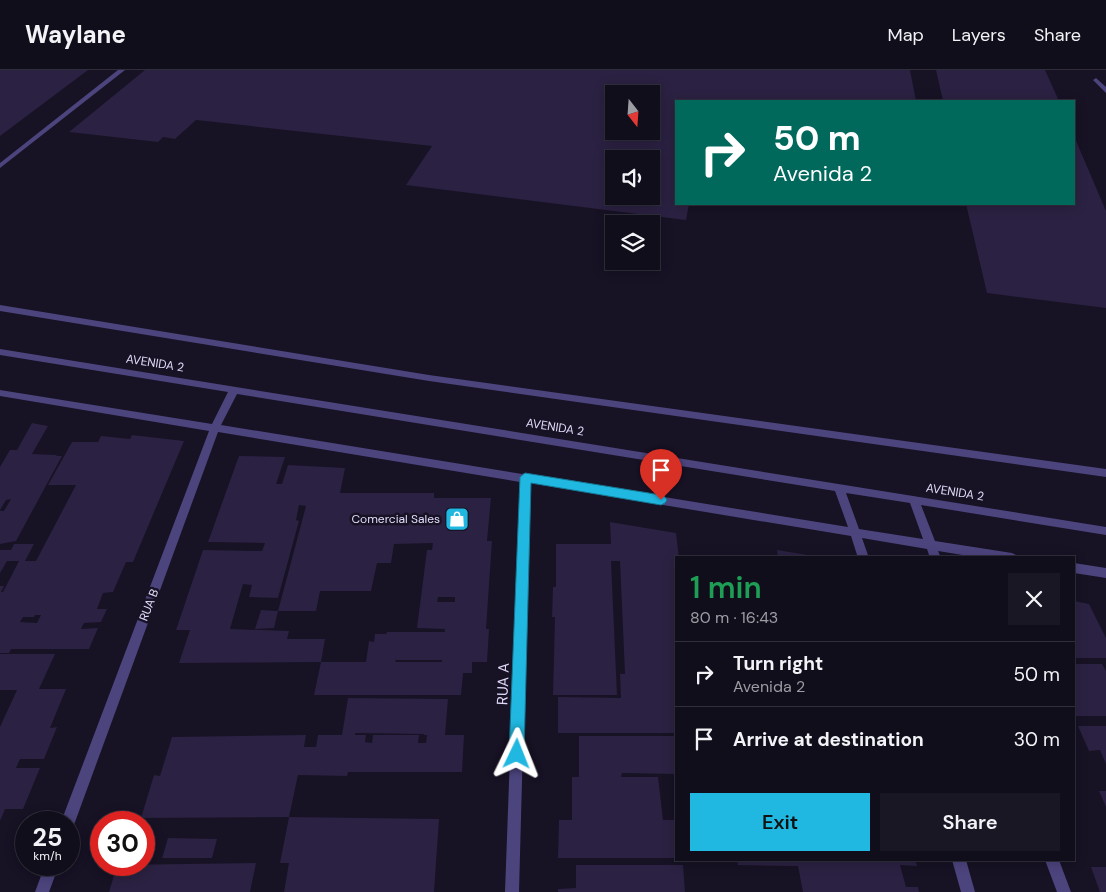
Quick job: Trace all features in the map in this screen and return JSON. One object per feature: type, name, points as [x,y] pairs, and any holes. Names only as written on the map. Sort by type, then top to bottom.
[{"type":"street","points":[[0,166],[122,70]]},
{"type":"street","points":[[1096,80],[1106,91]]},
{"type":"street","points":[[0,308],[429,378],[1106,473]]},
{"type":"street","name":"AVENIDA 2","points":[[0,352],[1106,530]]},
{"type":"street","name":"RUA B","points":[[72,811],[215,428],[234,390]]},
{"type":"street","points":[[0,393],[525,477],[1000,556]]},
{"type":"street","name":"RUA A","points":[[512,892],[525,477]]},
{"type":"street","points":[[839,488],[863,556]]},
{"type":"street","points":[[912,499],[935,556]]},
{"type":"street","points":[[1075,568],[1106,573]]},
{"type":"street","points":[[959,861],[968,892]]},
{"type":"street","points":[[1052,861],[1064,892]]},
{"type":"street","points":[[42,892],[48,876]]},
{"type":"building","points":[[0,70],[88,70],[0,136]]},
{"type":"building","points":[[145,70],[910,70],[916,100],[675,100],[675,205],[689,205],[686,220],[660,217],[660,215],[646,215],[406,185],[432,146],[196,120],[175,139],[163,137],[158,142],[69,132]]},
{"type":"building","points":[[936,70],[1045,70],[1059,100],[943,100]]},
{"type":"building","points":[[1075,138],[1106,211],[1106,308],[987,293],[966,205],[1075,205]]},
{"type":"building","points":[[32,423],[48,426],[32,454],[62,456],[16,541],[0,544],[0,511],[4,511],[11,499],[6,500],[0,510],[0,467],[10,450],[17,450]]},
{"type":"building","points":[[132,435],[184,441],[133,562],[126,562],[113,592],[103,593],[97,609],[107,609],[101,622],[84,623],[81,629],[98,628],[89,649],[11,649],[9,653],[0,653],[0,586],[4,586],[1,592],[3,592],[19,561],[7,561],[0,573],[0,550],[11,550],[14,544],[34,544],[25,561],[36,561],[76,485],[48,485],[72,442],[98,442],[101,436],[130,439]],"holes":[[[41,615],[37,623],[20,622],[23,617]]]},
{"type":"building","points":[[239,456],[285,457],[276,484],[282,484],[288,465],[345,468],[340,493],[434,493],[434,498],[491,498],[487,541],[492,541],[486,629],[489,629],[487,662],[472,662],[472,673],[463,673],[461,695],[314,695],[321,662],[179,663],[190,630],[176,630],[203,550],[262,551],[265,543],[208,542]],"holes":[[[299,505],[306,506],[278,611],[316,611],[320,591],[371,591],[377,563],[391,563],[394,544],[433,543],[432,550],[427,550],[417,628],[445,629],[445,632],[387,632],[386,634],[375,634],[374,642],[369,641],[366,662],[321,662],[325,639],[287,639],[289,631],[230,629],[243,584],[252,585],[249,597],[278,598],[299,521],[296,520]],[[438,597],[455,597],[455,602],[437,602]],[[395,660],[442,660],[442,662],[396,662]]]},
{"type":"building","points":[[610,522],[676,533],[679,556],[675,556],[675,733],[558,733],[558,697],[621,698],[620,674],[625,674],[620,561],[611,561],[617,695],[553,695],[555,617],[552,617],[553,587],[556,587],[556,544],[611,544]]},
{"type":"building","points":[[777,550],[814,556],[778,556]]},
{"type":"building","points":[[1075,601],[1089,604],[1106,638],[1106,658],[1075,658]]},
{"type":"building","points":[[261,610],[278,611],[274,628],[255,629]]},
{"type":"building","points":[[0,654],[55,654],[39,689],[66,689],[50,728],[57,727],[44,759],[20,759],[16,768],[40,768],[23,809],[5,809],[0,821],[0,727],[17,690],[0,690]]},
{"type":"building","points":[[1075,664],[1102,664],[1106,671],[1106,716],[1075,716]]},
{"type":"building","points":[[348,698],[448,699],[445,735],[464,735],[462,772],[348,772],[347,776],[298,775],[289,817],[155,818],[155,811],[143,811],[154,775],[160,776],[172,737],[306,735],[304,747],[316,747],[318,735],[342,735]],"holes":[[[355,733],[427,735],[426,743],[418,743],[419,735],[373,735],[372,743],[365,742],[366,735],[355,735]]]},
{"type":"building","points":[[1078,726],[1106,726],[1106,764],[1100,750],[1089,751]]},
{"type":"building","points":[[579,736],[675,736],[675,774],[622,773],[621,777],[658,777],[663,820],[675,820],[675,858],[558,858],[559,820],[572,820],[572,777],[579,777]]},
{"type":"building","points":[[1099,791],[1106,791],[1106,807]]},
{"type":"building","points":[[289,817],[439,819],[434,892],[284,892],[289,863],[280,863]]},
{"type":"building","points":[[168,838],[217,839],[212,858],[162,858]]},
{"type":"building","points":[[737,861],[915,861],[917,866],[900,865],[906,887],[918,887],[919,892],[803,892],[798,866],[738,865]]},
{"type":"building","points":[[256,863],[250,892],[109,892],[114,876],[155,876],[155,864]]},
{"type":"building","points":[[576,865],[683,865],[685,892],[558,892],[558,889],[576,888]]},
{"type":"building","points":[[1091,867],[1106,867],[1106,892],[1100,892]]},
{"type":"place","name":"Comercial Sales","points":[[457,519]]},
{"type":"route","points":[[517,754],[525,477],[661,500]]}]
